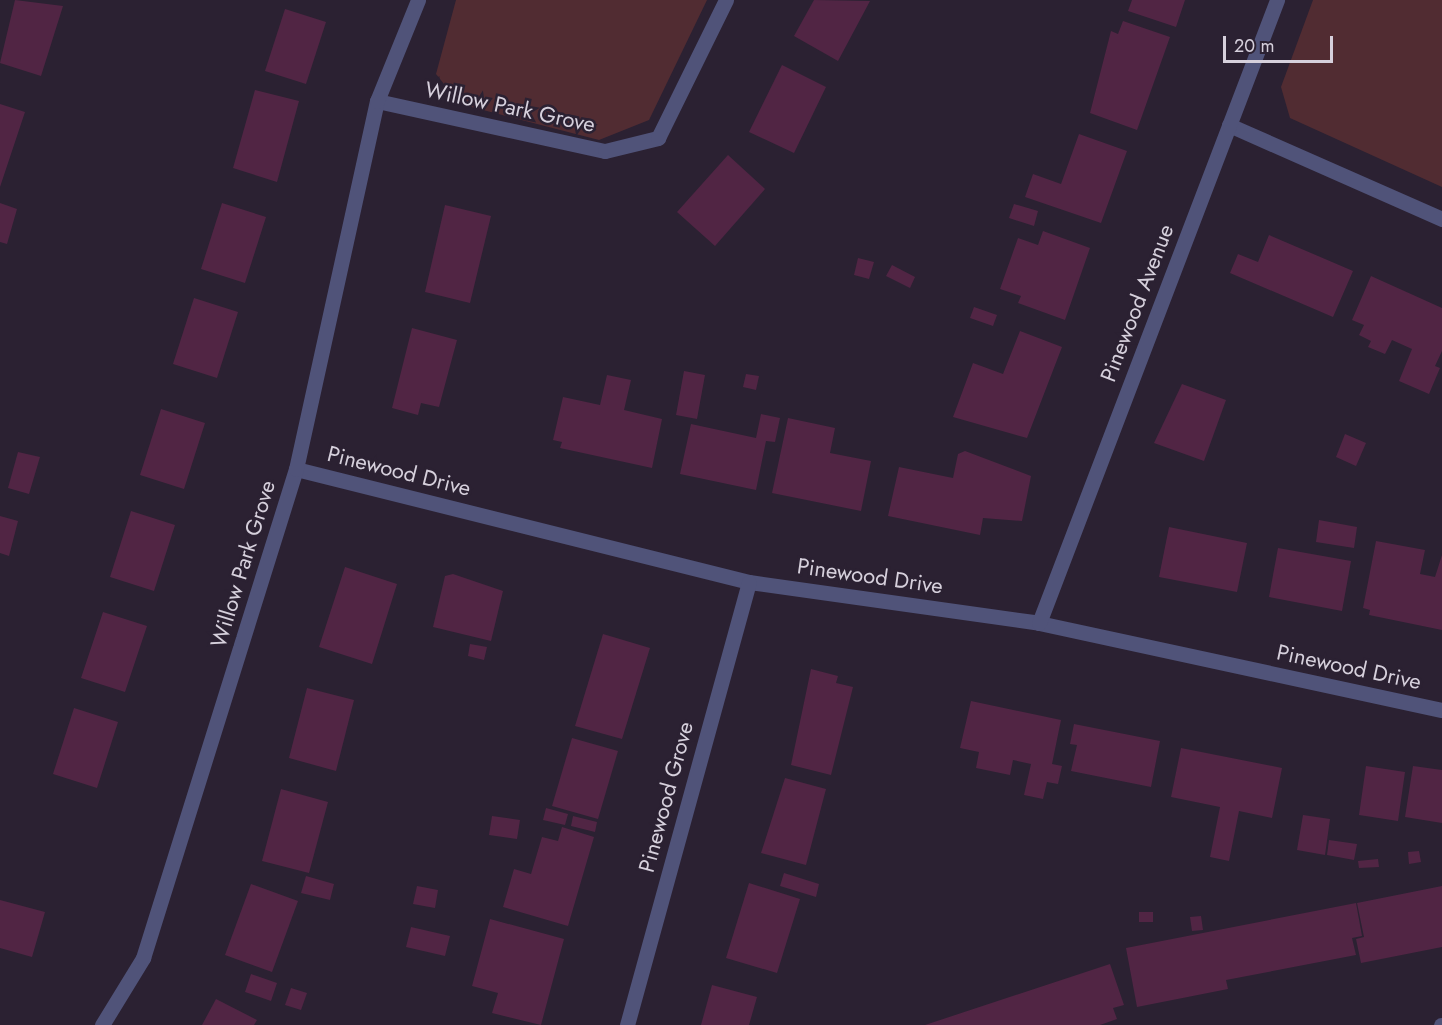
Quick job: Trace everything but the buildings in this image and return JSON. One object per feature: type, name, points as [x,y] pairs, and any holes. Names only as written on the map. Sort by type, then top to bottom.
[{"type":"street","name":"Willow Park Grove","points":[[102,1025],[143,958],[296,469],[377,101],[418,0]]},
{"type":"street","name":"Willow Park Grove","points":[[377,101],[605,151],[658,138],[726,0]]},
{"type":"street","name":"Pinewood Avenue","points":[[1039,623],[1277,0]]},
{"type":"street","points":[[1228,125],[1442,219]]},
{"type":"street","name":"Pinewood Drive","points":[[296,469],[749,582],[1039,623],[1442,710]]},
{"type":"street","name":"Pinewood Grove","points":[[627,1025],[749,582]]},
{"type":"shaded area","points":[[456,0],[707,0],[649,120],[599,140],[460,104],[436,74]]},
{"type":"shaded area","points":[[1313,0],[1442,0],[1442,187],[1290,118],[1281,87]]}]
